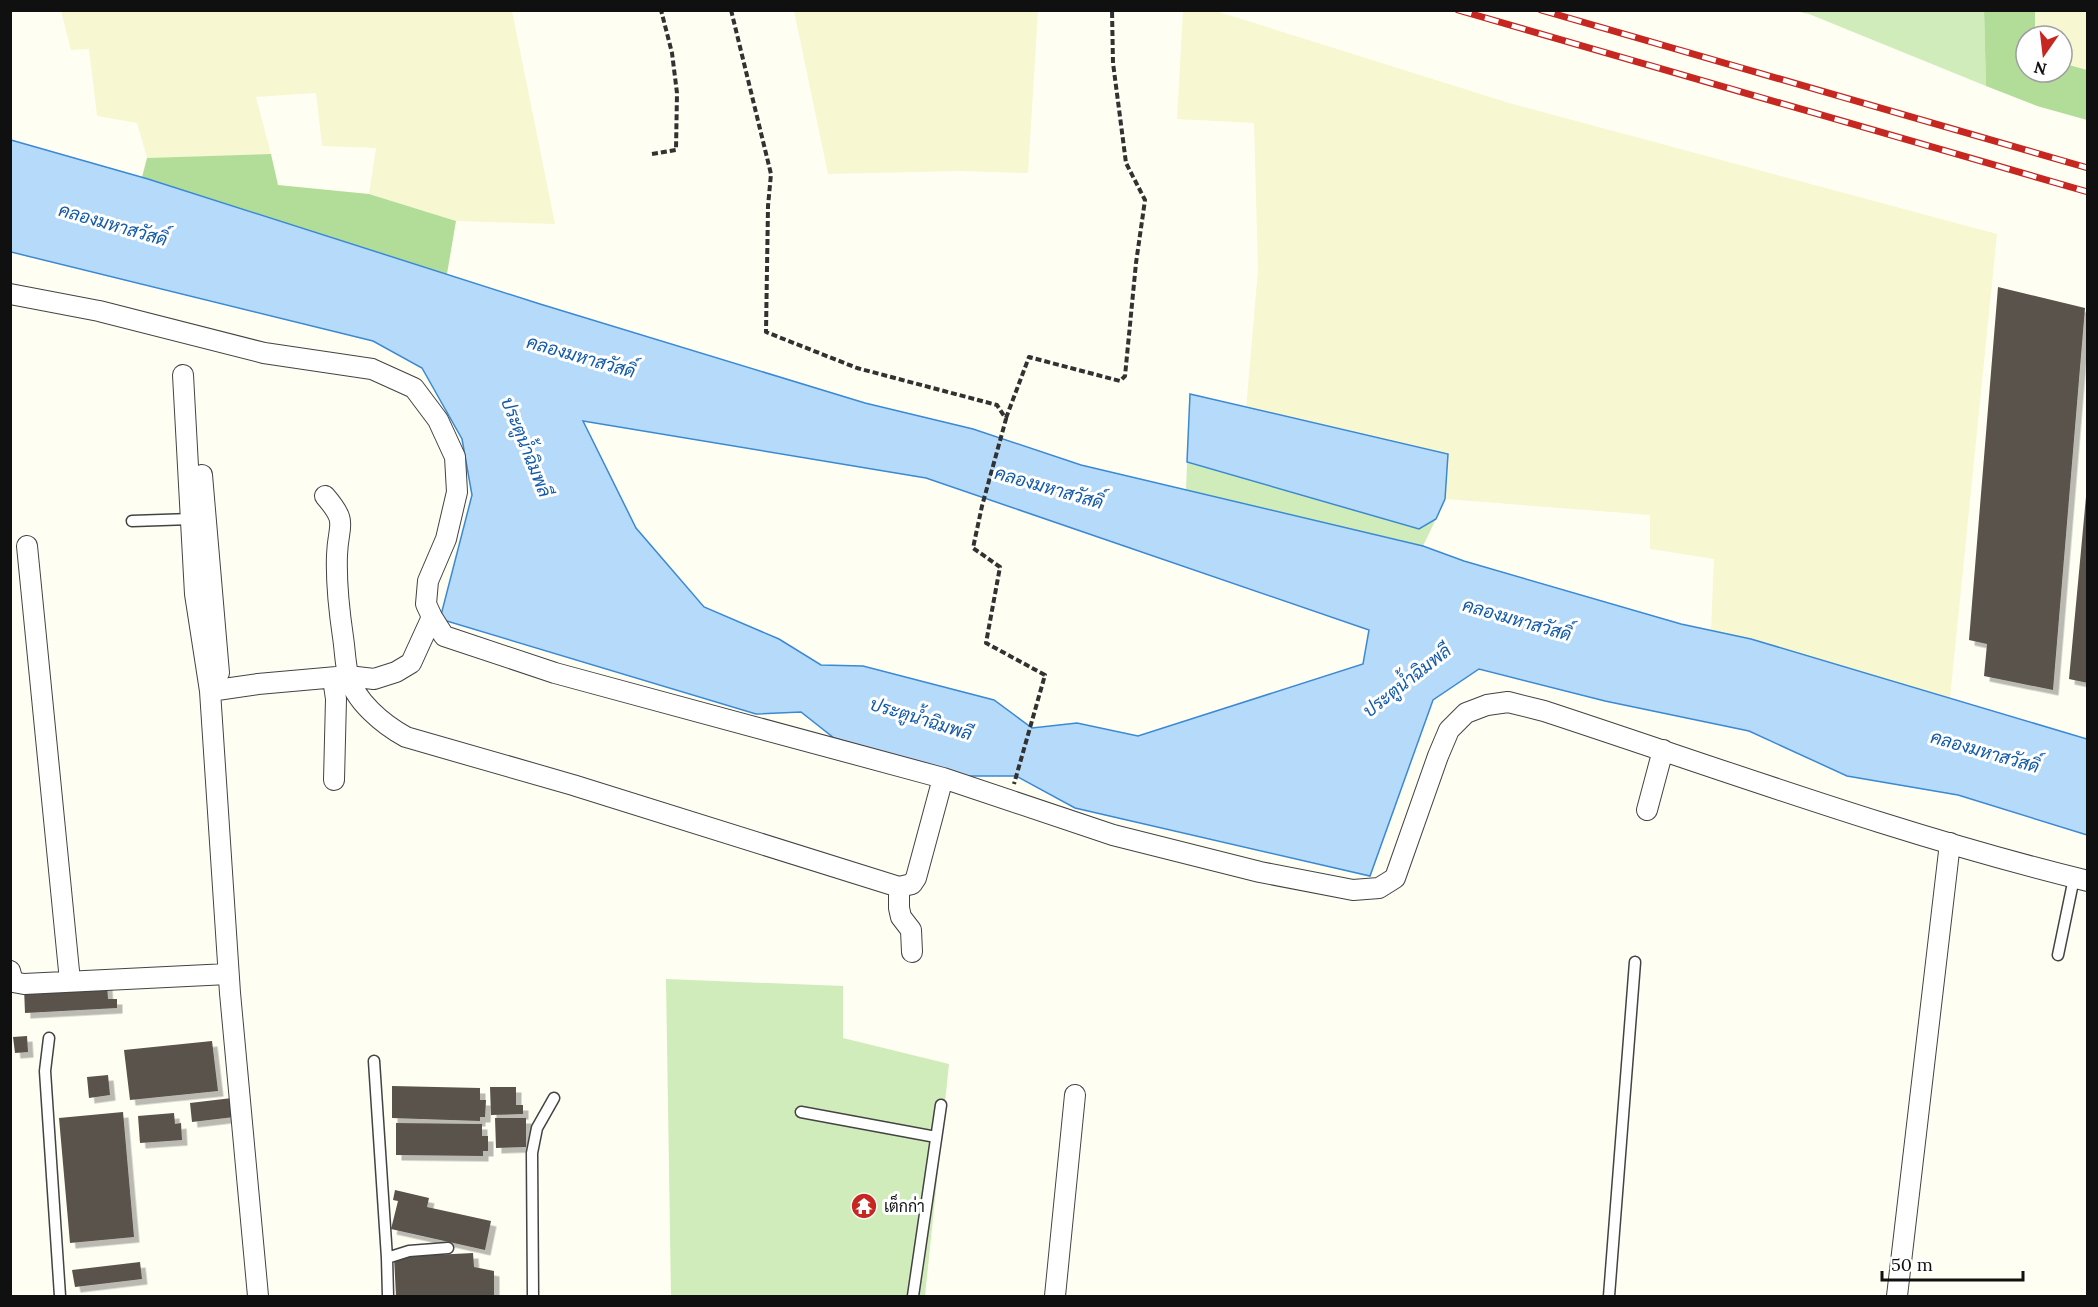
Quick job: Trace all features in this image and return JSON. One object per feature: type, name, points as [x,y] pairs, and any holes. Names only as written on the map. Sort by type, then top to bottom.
[{"type":"street","points":[[10,294],[99,311],[264,353],[372,369],[414,388],[438,420],[455,457],[457,492],[446,539],[428,581],[426,604],[444,636],[555,673],[942,778],[1113,835],[1260,872],[1353,891],[1379,888],[1395,878],[1449,730],[1466,713],[1487,705],[1508,702],[1544,711],[1758,783],[1950,843],[2081,880]]},
{"type":"street","points":[[183,375],[195,594],[216,690]]},
{"type":"street","points":[[202,475],[218,665],[216,690],[228,974],[258,1296]]},
{"type":"street","points":[[325,496],[338,511],[342,529],[337,553],[340,677],[336,699],[334,780]]},
{"type":"street","points":[[27,546],[70,981]]},
{"type":"street","points":[[216,690],[340,677],[374,679],[396,672],[411,663],[432,617]]},
{"type":"street","points":[[340,677],[371,713],[388,727],[406,736],[899,887],[912,884],[916,878],[942,778]]},
{"type":"street","points":[[1647,810],[1663,750]]},
{"type":"street","points":[[1897,1296],[1950,843]]},
{"type":"street","points":[[899,887],[899,908],[911,930],[912,952]]},
{"type":"street","points":[[10,971],[13,982],[24,984],[228,974]]},
{"type":"street","points":[[1055,1296],[1075,1095]]},
{"type":"lane","points":[[132,521],[191,519]]},
{"type":"lane","points":[[2058,955],[2081,880]]},
{"type":"lane","points":[[1609,1296],[1635,962]]},
{"type":"lane","points":[[49,1038],[45,1071],[60,1296]]},
{"type":"lane","points":[[374,1061],[388,1296]]},
{"type":"lane","points":[[533,1296],[532,1153],[537,1128],[554,1098]]},
{"type":"lane","points":[[913,1296],[941,1105]]},
{"type":"lane","points":[[801,1112],[936,1137]]},
{"type":"lane","points":[[387,1258],[409,1251],[448,1248]]},
{"type":"path","points":[[652,154],[676,150],[677,93],[672,53],[662,10]]},
{"type":"path","points":[[731,10],[771,174],[768,206],[766,332],[856,368],[996,405],[1006,419]]},
{"type":"path","points":[[1014,784],[1046,675],[986,643],[1000,567],[974,548],[982,506],[1006,419],[1029,357],[1120,381],[1125,376],[1136,263],[1145,200],[1126,163],[1113,63],[1112,10]]},
{"type":"green space","points":[[61,11],[512,11],[555,224],[456,221],[369,194],[376,148],[322,146],[316,93],[256,97],[271,154],[147,158],[137,123],[97,116],[89,49],[71,50]]},
{"type":"green space","points":[[794,11],[1038,11],[1028,173],[958,171],[828,174]]},
{"type":"green space","points":[[1183,11],[1216,11],[1509,103],[1997,234],[1950,698],[1751,639],[1711,630],[1714,559],[1650,549],[1650,515],[1445,499],[1448,454],[1246,409],[1258,270],[1254,123],[1177,119]]},
{"type":"green space","points":[[1795,11],[1984,11],[1986,86],[1809,14]]},
{"type":"green space","points":[[1984,11],[2035,11],[2035,24],[2014,24],[2014,84],[2074,84],[2074,66],[2087,70],[2087,120],[2037,106],[1986,86]]},
{"type":"green space","points":[[2035,11],[2087,11],[2087,70],[2074,66],[2074,24],[2035,24]]},
{"type":"green space","points":[[271,154],[278,185],[369,194],[456,221],[447,274],[142,177],[147,158]]},
{"type":"green space","points":[[1187,462],[1418,529],[1436,519],[1423,546],[1186,490]]},
{"type":"green space","points":[[666,979],[843,986],[843,1038],[949,1064],[925,1296],[671,1296]]},
{"type":"water","points":[[11,140],[148,179],[540,304],[865,403],[973,429],[1081,465],[1423,546],[1464,561],[1681,624],[1751,639],[2087,739],[2087,835],[1958,795],[1847,776],[1749,731],[1605,701],[1479,669],[1433,700],[1370,876],[1075,808],[1016,776],[966,776],[834,738],[801,712],[756,714],[440,619],[472,495],[462,439],[422,368],[373,341],[11,252]],"holes":[[[583,421],[926,478],[1369,630],[1363,664],[1138,736],[1077,723],[1032,728],[994,700],[863,666],[821,665],[779,639],[704,607],[636,528]]]},
{"type":"water","points":[[1190,394],[1448,454],[1445,499],[1436,519],[1419,529],[1187,462]]},
{"type":"building","points":[[1998,287],[2085,308],[2053,690],[1984,676],[1987,644],[1969,640]]},
{"type":"building","points":[[2086,497],[2088,497],[2088,683],[2069,679]]},
{"type":"building","points":[[107,984],[108,999],[117,999],[117,1008],[25,1013],[24,988]]},
{"type":"building","points":[[27,1036],[28,1052],[15,1053],[13,1037]]},
{"type":"building","points":[[212,1041],[218,1091],[130,1100],[124,1050]]},
{"type":"building","points":[[108,1075],[110,1095],[89,1098],[87,1077]]},
{"type":"building","points":[[392,1086],[480,1088],[480,1100],[486,1100],[485,1117],[480,1117],[480,1121],[392,1118]]},
{"type":"building","points":[[490,1087],[516,1087],[516,1105],[523,1105],[523,1114],[491,1115]]},
{"type":"building","points":[[232,1098],[234,1117],[192,1122],[190,1103]]},
{"type":"building","points":[[123,1112],[134,1237],[70,1243],[59,1118]]},
{"type":"building","points":[[174,1113],[175,1124],[181,1123],[182,1140],[140,1143],[138,1116]]},
{"type":"building","points":[[495,1118],[526,1118],[526,1147],[496,1148]]},
{"type":"building","points":[[396,1123],[482,1124],[482,1136],[488,1136],[488,1151],[483,1151],[483,1156],[396,1155]]},
{"type":"building","points":[[395,1190],[429,1198],[427,1207],[491,1221],[485,1250],[391,1229],[398,1201],[393,1200]]},
{"type":"building","points":[[473,1253],[474,1267],[494,1271],[494,1296],[396,1296],[394,1257]]},
{"type":"building","points":[[140,1262],[142,1279],[75,1287],[72,1270]]},
{"type":"railway","points":[[1458,10],[2088,192]]},
{"type":"railway","points":[[1541,10],[2088,168]]},
{"type":"place","name":"เต็กก่า","points":[[864,1206]]},
{"type":"water label","name":"คลองมหาสวัสดิ์","points":[[113,225]]},
{"type":"water label","name":"คลองมหาสวัสดิ์","points":[[581,357]]},
{"type":"water label","name":"ประตูน้ำฉิมพลี","points":[[526,447]]},
{"type":"water label","name":"คลองมหาสวัสดิ์","points":[[1049,488]]},
{"type":"water label","name":"คลองมหาสวัสดิ์","points":[[1517,620]]},
{"type":"water label","name":"ประตูน้ำฉิมพลี","points":[[1407,681]]},
{"type":"water label","name":"ประตูน้ำฉิมพลี","points":[[921,719]]},
{"type":"water label","name":"คลองมหาสวัสดิ์","points":[[1985,752]]}]
